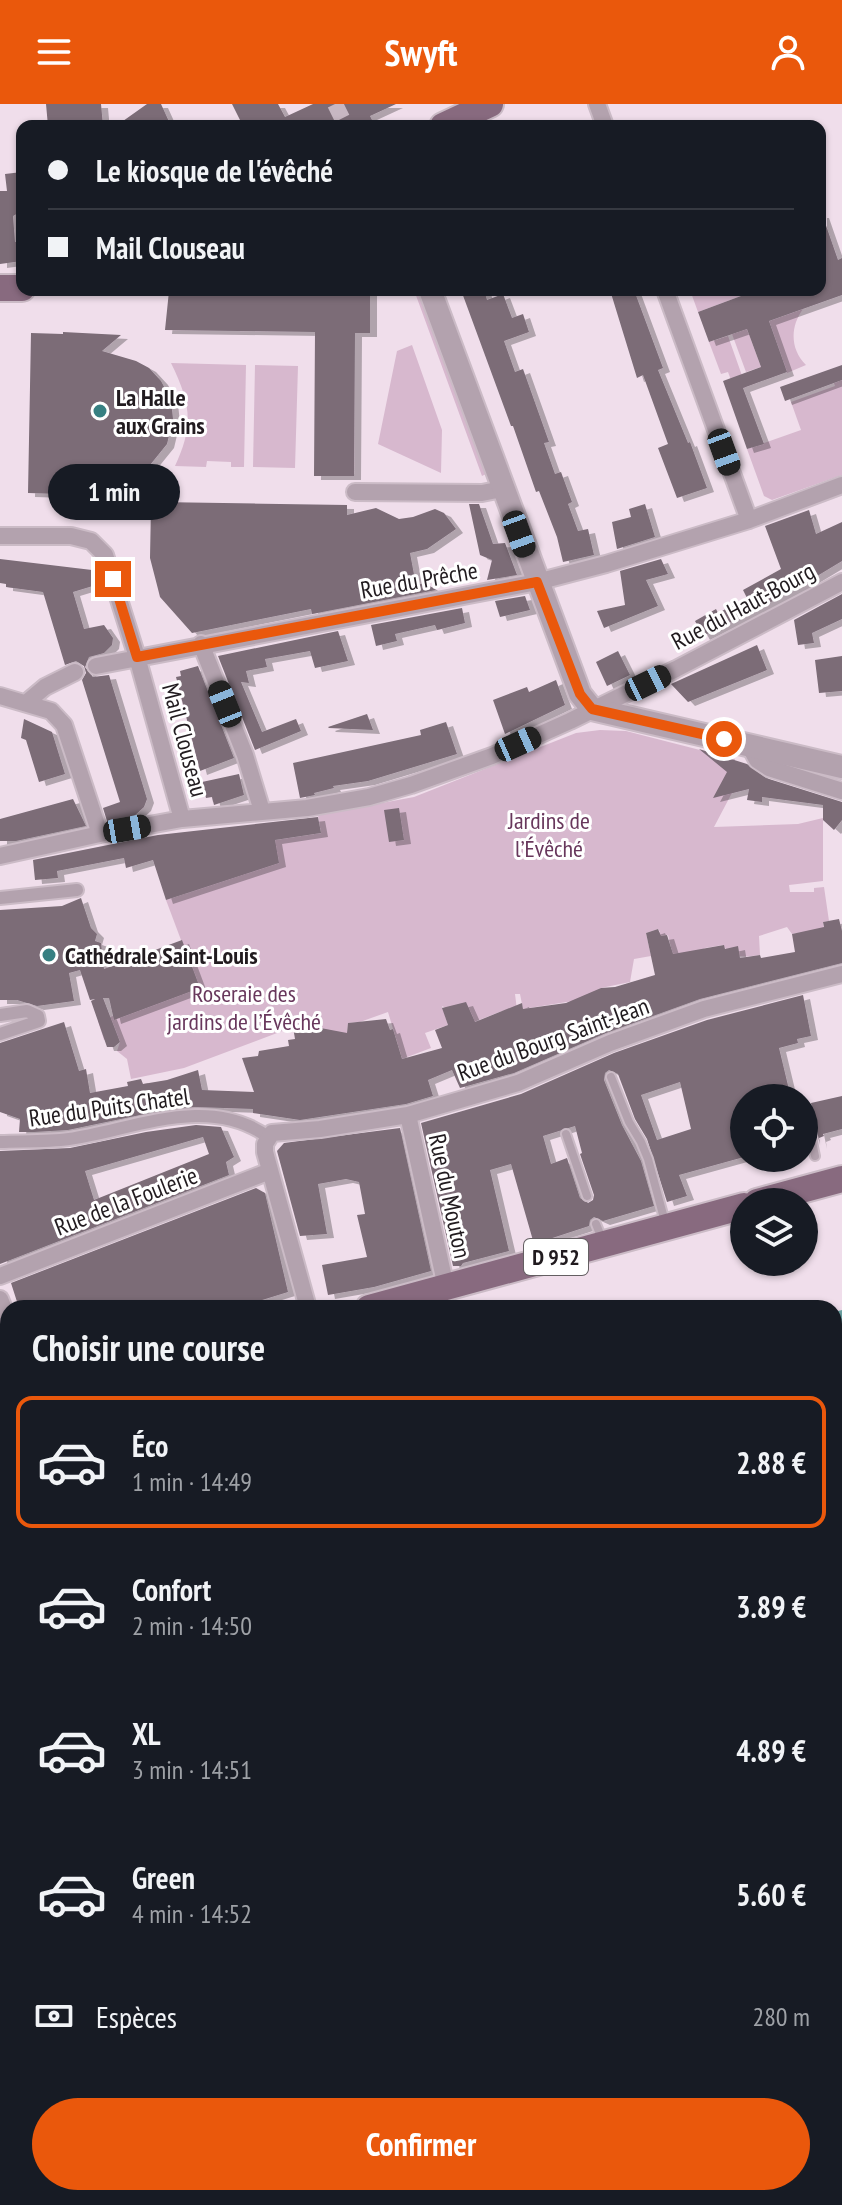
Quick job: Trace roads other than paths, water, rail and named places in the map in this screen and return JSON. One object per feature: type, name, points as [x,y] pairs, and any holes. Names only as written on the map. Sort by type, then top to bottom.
[{"type":"main road","points":[[456,120],[490,104]]},
{"type":"main road","points":[[809,1188],[842,1179]]},
{"type":"main road","name":"D 952","points":[[398,1300],[446,1287],[600,1234],[666,1227],[730,1210]]},
{"type":"street","points":[[432,296],[589,719],[749,745],[842,767]]},
{"type":"street","points":[[667,296],[749,520]]},
{"type":"street","name":"Rue du Prêche","points":[[96,666],[537,582],[749,520],[842,485]]},
{"type":"street","points":[[355,492],[482,493],[502,489]]},
{"type":"street","name":"Mail Clouseau","points":[[0,536],[71,536],[91,541],[105,555],[182,819]]},
{"type":"street","name":"Rue du Haut-Bourg","points":[[0,856],[182,819],[307,808],[369,797],[411,785],[589,719],[676,669],[842,582]]},
{"type":"street","points":[[201,644],[245,755],[262,811]]},
{"type":"street","points":[[26,703],[45,687],[75,672]]},
{"type":"street","points":[[0,696],[51,711],[64,725],[100,834]]},
{"type":"street","points":[[749,745],[757,760],[769,768],[842,791]]},
{"type":"street","points":[[0,898],[77,890]]},
{"type":"street","name":"Rue du Bourg Saint-Jean","points":[[268,1137],[277,1131],[320,1129],[408,1115],[518,1083],[610,1043],[704,1009],[842,974]]},
{"type":"street","points":[[0,1015],[27,1011],[38,1016],[39,1021],[0,1034]]},
{"type":"street","name":"Rue du Mouton","points":[[408,1115],[446,1287]]},
{"type":"street","name":"Rue du Puits Chatel","points":[[0,1142],[71,1138],[185,1116],[243,1123],[268,1137]]},
{"type":"street","points":[[268,1137],[265,1144],[270,1171],[306,1300]]},
{"type":"street","name":"Rue de la Foulerie","points":[[0,1276],[270,1171]]},
{"type":"lane","points":[[611,1077],[648,1159],[666,1227]]},
{"type":"lane","points":[[566,1134],[587,1196]]},
{"type":"tunnel","points":[[335,104],[343,120]]},
{"type":"place","name":"La Halle aux Grains","points":[[100,411]]},
{"type":"place","name":"Cathédrale Saint-Louis","points":[[49,955]]},
{"type":"park label","name":"Jardins de l’Évêché","points":[[549,834]]},
{"type":"park label","name":"Roseraie des jardins de l’Évêché","points":[[244,1007]]}]
